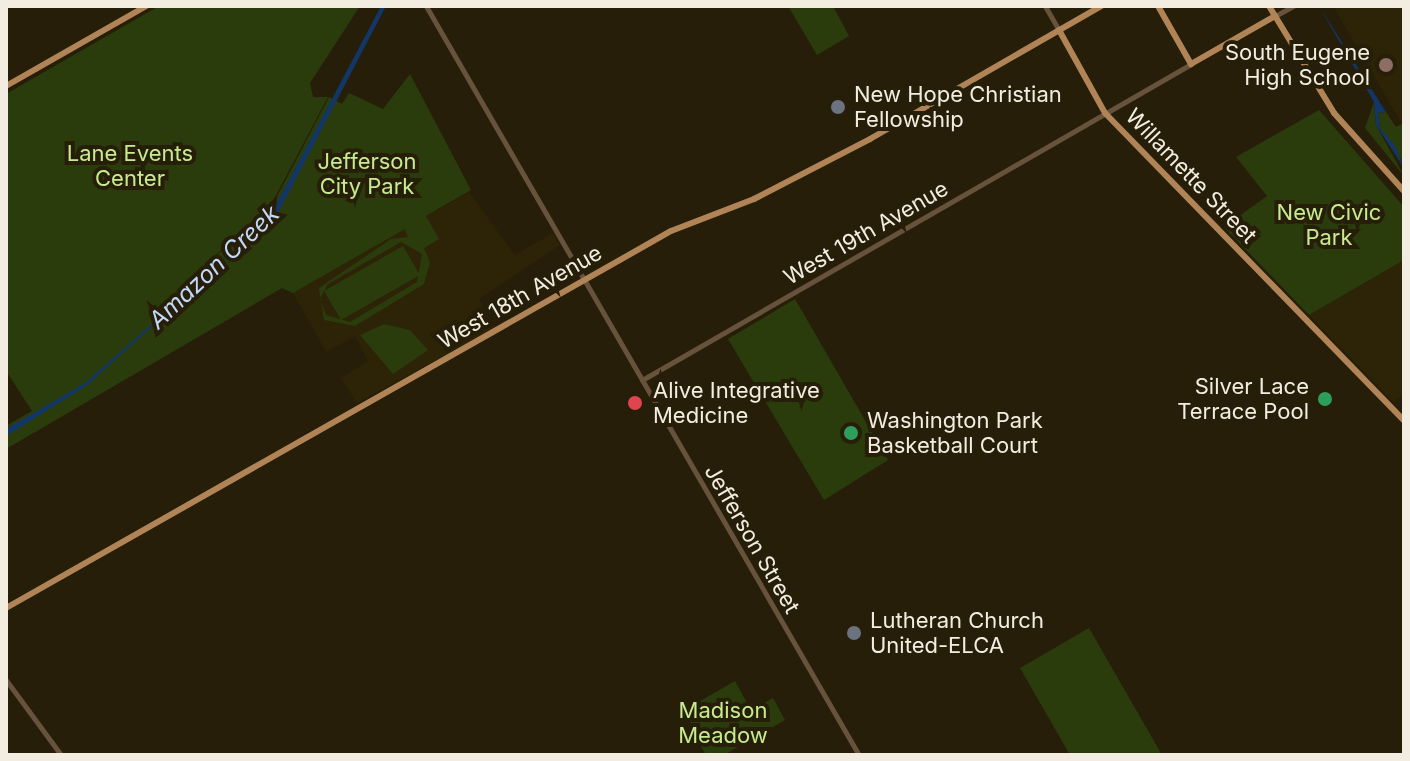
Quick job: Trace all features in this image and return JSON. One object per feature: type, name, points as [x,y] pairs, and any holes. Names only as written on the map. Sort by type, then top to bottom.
[{"type":"main road","points":[[6,86],[146,6]]},
{"type":"main road","name":"West 18th Avenue","points":[[6,608],[680,226],[754,199],[870,139],[1101,6]]},
{"type":"main road","points":[[1158,6],[1191,64],[1275,16]]},
{"type":"main road","points":[[1269,6],[1334,113],[1404,191]]},
{"type":"main road","name":"Willamette Street","points":[[1059,30],[1105,113],[1404,421]]},
{"type":"street","name":"Jefferson Street","points":[[426,6],[859,755]]},
{"type":"street","name":"Willamette Street","points":[[1045,6],[1059,30]]},
{"type":"street","points":[[1275,16],[1293,6]]},
{"type":"street","name":"West 19th Avenue","points":[[642,380],[1191,64]]},
{"type":"street","points":[[6,680],[61,755]]},
{"type":"shaded area","name":"South Eugene High School","points":[[1333,6],[1404,6],[1404,123],[1402,124]]},
{"type":"shaded area","points":[[469,192],[515,255],[553,233],[560,245],[479,299],[495,328],[357,403],[341,378],[368,361],[355,336],[326,352],[293,293]]},
{"type":"shaded area","points":[[1404,260],[1404,395],[1393,402],[1309,315]]},
{"type":"green space","name":"Lane Events Center","points":[[159,6],[360,6],[310,83],[313,97],[328,97],[272,203],[135,329],[273,204],[329,97],[342,104],[349,93],[383,109],[410,74],[471,190],[426,216],[439,239],[424,248],[430,263],[424,284],[355,326],[324,320],[321,302],[326,315],[350,322],[417,282],[422,254],[401,242],[328,284],[321,298],[319,288],[391,239],[408,237],[405,229],[293,293],[282,288],[6,449],[6,426],[32,411],[6,371],[6,94]]},
{"type":"green space","points":[[788,6],[833,6],[849,36],[817,55]]},
{"type":"green space","points":[[1374,102],[1376,125],[1404,176],[1365,128]]},
{"type":"green space","name":"New Civic Park","points":[[1319,110],[1404,207],[1404,260],[1309,315],[1224,227],[1267,196],[1236,157]]},
{"type":"green space","points":[[1386,112],[1396,127],[1404,123],[1404,164],[1380,128],[1378,113]]},
{"type":"green space","points":[[403,246],[420,275],[341,320],[324,291]]},
{"type":"green space","points":[[795,299],[888,460],[824,500],[728,339]]},
{"type":"green space","points":[[384,324],[410,330],[428,350],[393,374],[360,335]]},
{"type":"green space","points":[[1089,628],[1162,755],[1070,755],[1020,668]]},
{"type":"green space","name":"Madison Meadow","points":[[735,681],[751,710],[773,698],[785,720],[724,755],[706,755],[681,712]]},
{"type":"water","points":[[381,6],[386,6],[278,213],[86,386],[6,436],[6,429],[85,383],[267,222]]},
{"type":"water","points":[[1319,6],[1386,112],[1378,113],[1380,128],[1395,146],[1404,168],[1376,125],[1374,102]]},
{"type":"place","name":"South Eugene High School","points":[[1386,65]]},
{"type":"place","name":"New Hope Christian Fellowship","points":[[838,107]]},
{"type":"place","name":"Silver Lace Terrace Pool","points":[[1325,399]]},
{"type":"place","name":"Alive Integrative Medicine","points":[[635,403]]},
{"type":"place","name":"Washington Park Basketball Court","points":[[851,433]]},
{"type":"place","name":"Lutheran Church United-ELCA","points":[[854,633]]},
{"type":"park label","name":"Jefferson City Park","points":[[367,174]]},
{"type":"water label","name":"Amazon Creek","points":[[214,267]]}]
